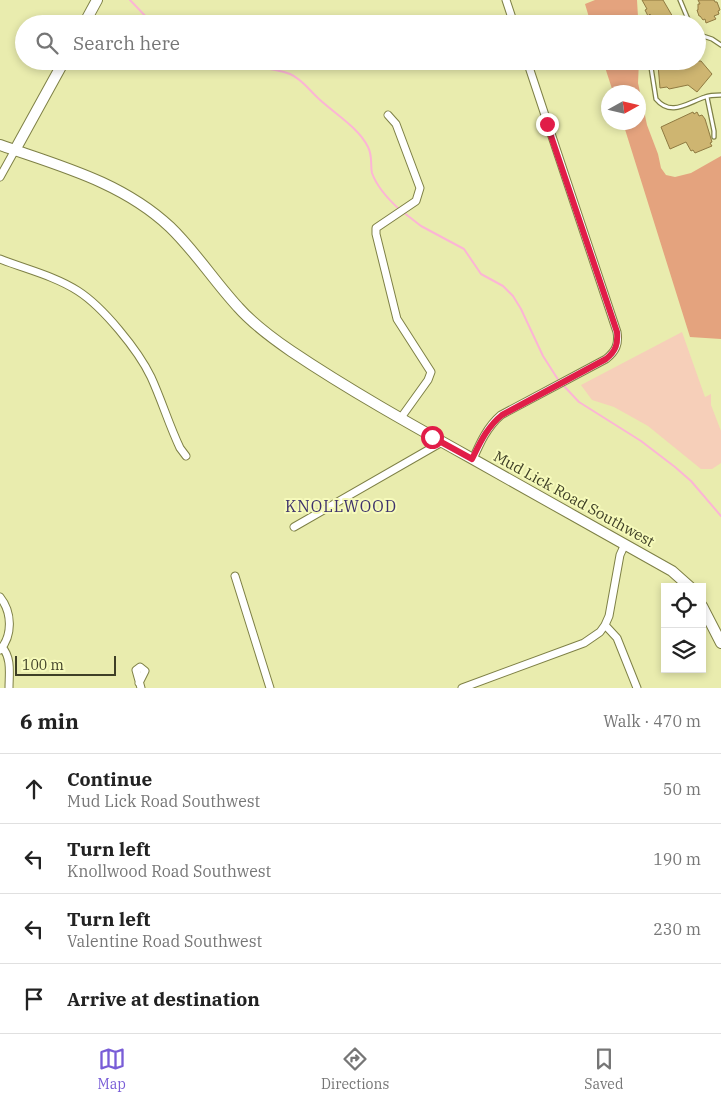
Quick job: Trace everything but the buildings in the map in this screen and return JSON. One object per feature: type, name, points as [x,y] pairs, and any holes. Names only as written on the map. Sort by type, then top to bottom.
[{"type":"street","points":[[89,15],[97,0]]},
{"type":"street","points":[[506,0],[511,15]]},
{"type":"street","points":[[0,178],[59,70]]},
{"type":"street","points":[[472,459],[486,432],[495,420],[606,359],[615,350],[618,342],[617,332],[530,70]]},
{"type":"street","points":[[388,115],[396,124],[420,188],[416,201],[376,228],[376,234],[397,319],[431,372],[428,380],[400,419]]},
{"type":"street","name":"Mud Lick Road Southwest","points":[[0,145],[78,171],[135,200],[176,233],[238,307],[268,335],[342,385],[672,571],[686,583]]},
{"type":"street","points":[[0,259],[66,284],[97,306],[141,360],[150,376],[176,440],[186,456]]},
{"type":"street","points":[[294,527],[442,442]]},
{"type":"street","points":[[462,688],[584,643],[600,632],[606,625],[609,616],[620,555],[625,544]]},
{"type":"street","points":[[235,576],[270,688]]},
{"type":"street","points":[[0,597],[6,606],[9,619],[7,638],[1,648],[8,656],[9,688]]},
{"type":"street","points":[[706,614],[721,643]]},
{"type":"street","points":[[606,625],[617,638],[637,688]]},
{"type":"lane","points":[[680,0],[686,15]]},
{"type":"lane","points":[[706,37],[721,44]]},
{"type":"lane","points":[[651,70],[656,99],[673,109],[680,108],[707,96],[721,95]]},
{"type":"lane","points":[[707,96],[714,138]]},
{"type":"shaded area","points":[[595,0],[637,0],[638,15],[588,15],[585,4]]},
{"type":"shaded area","points":[[606,70],[639,70],[638,85],[611,85]]},
{"type":"shaded area","points":[[646,120],[661,168],[666,175],[675,177],[691,173],[721,156],[721,339],[690,337],[625,130],[646,130]]},
{"type":"shaded area","points":[[682,332],[705,397],[711,394],[711,405],[721,431],[721,463],[712,469],[701,469],[648,426],[614,407],[592,400],[581,385]]},
{"type":"waterway","points":[[130,0],[144,15]]},
{"type":"waterway","points":[[277,70],[290,74],[302,82],[359,133],[368,147],[374,178],[383,192],[399,209]]},
{"type":"waterway","points":[[403,212],[421,226],[464,249],[481,274],[503,286],[513,296],[543,356],[559,381]]},
{"type":"waterway","points":[[562,384],[579,402],[641,441],[675,467],[691,481],[721,516]]},
{"type":"district","name":"KNOLLWOOD","points":[[341,506]]},
{"type":"route","points":[[432,437],[472,459],[486,432],[502,415],[558,384],[592,368],[612,355],[617,345],[617,332],[547,124]]}]
